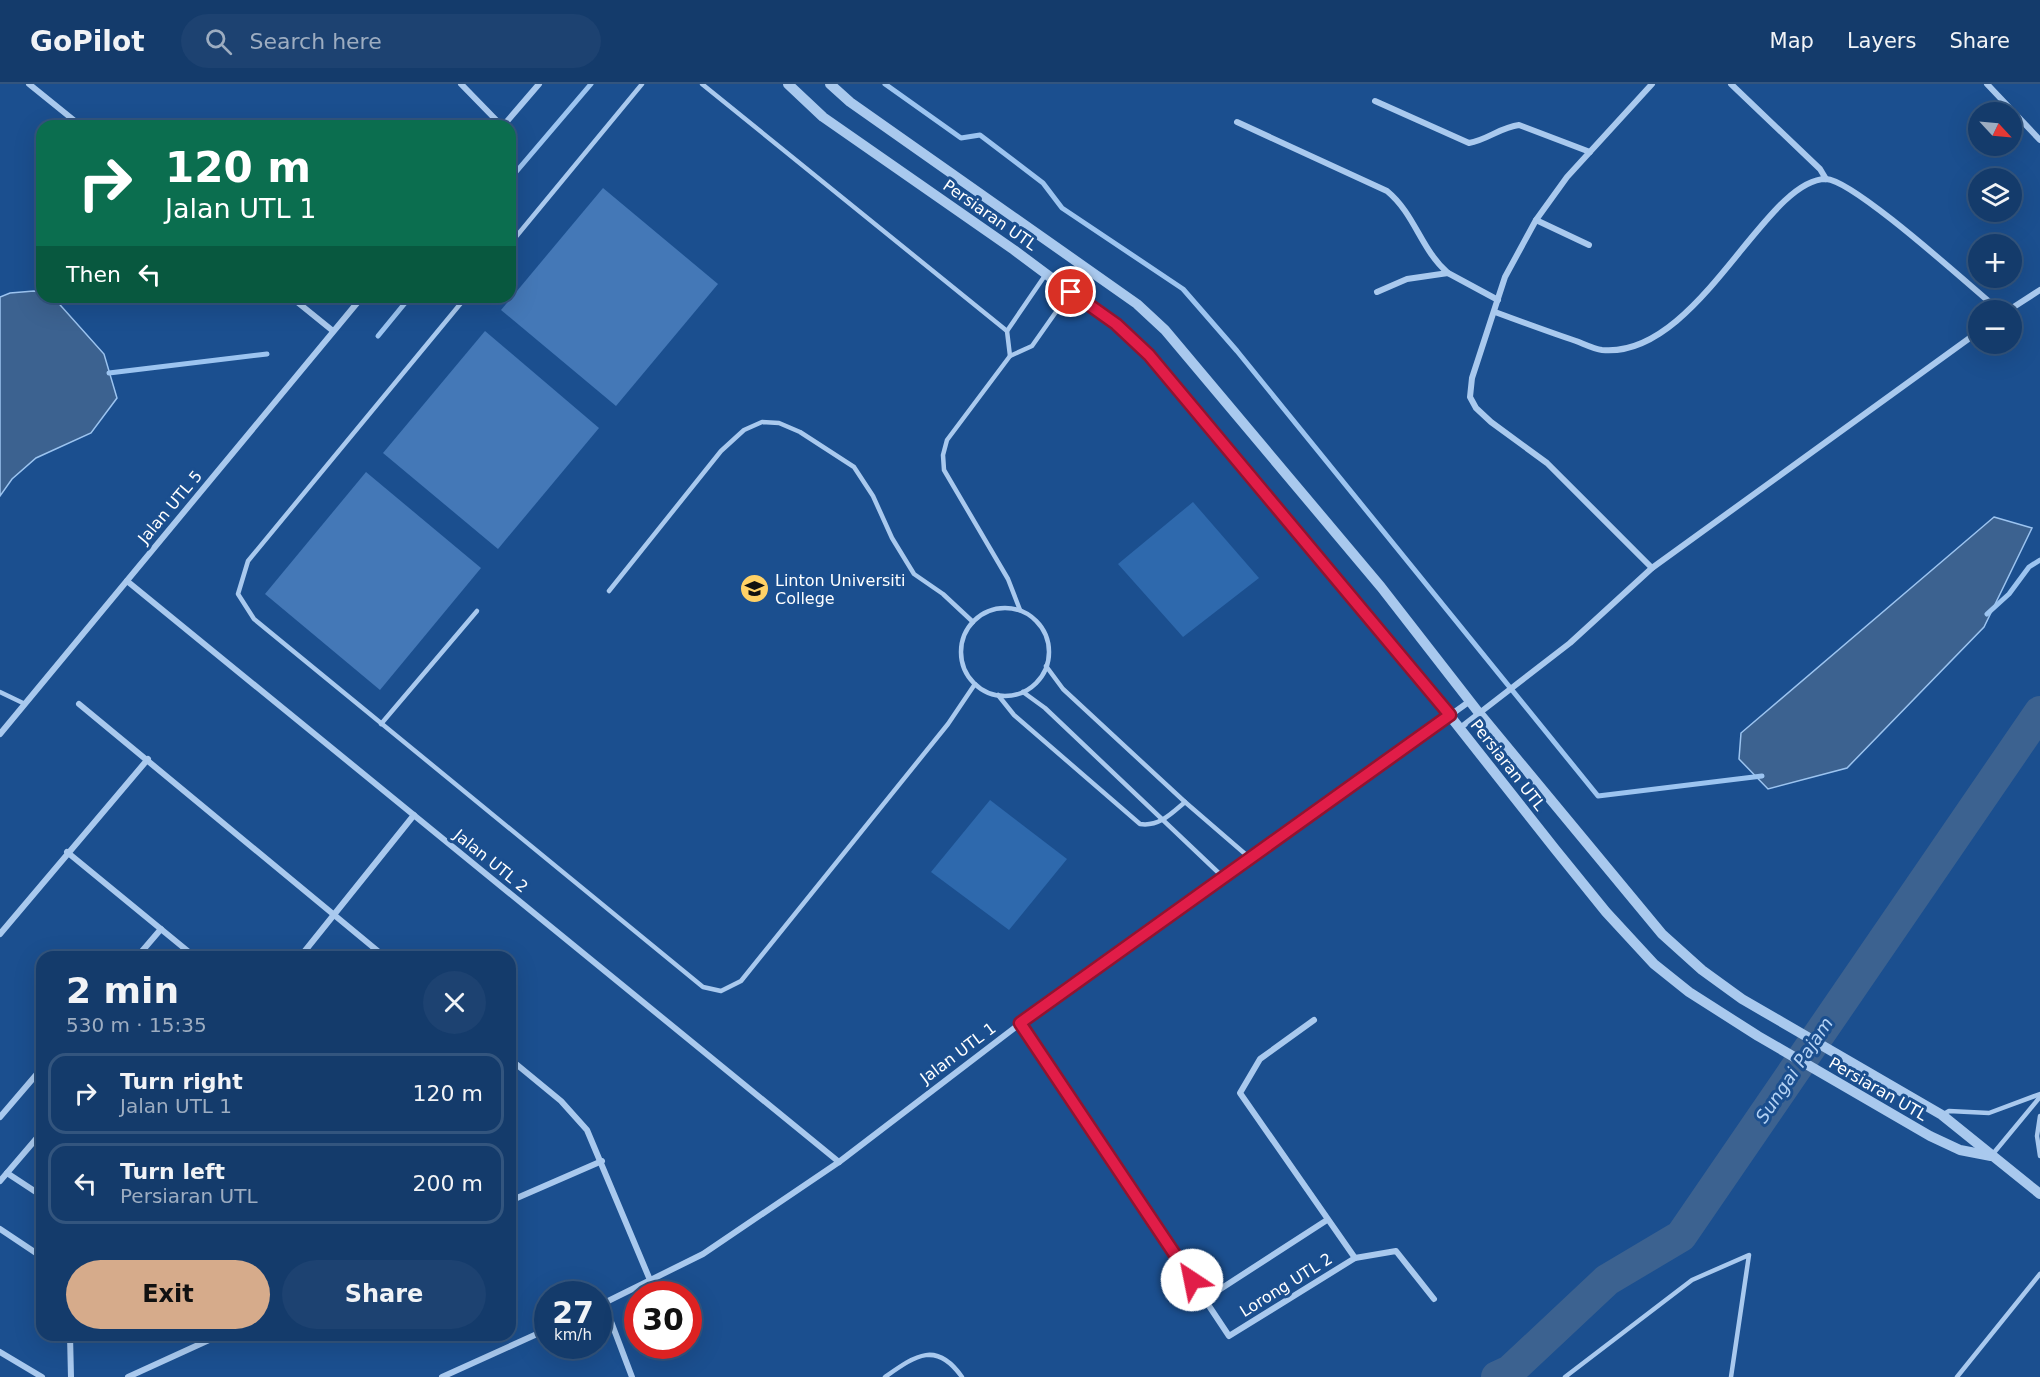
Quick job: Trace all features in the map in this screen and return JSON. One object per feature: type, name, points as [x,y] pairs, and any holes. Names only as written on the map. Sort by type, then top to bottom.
[{"type":"street","points":[[29,84],[74,120]]},
{"type":"street","points":[[461,84],[497,120]]},
{"type":"street","points":[[508,120],[539,84]]},
{"type":"street","name":"Persiaran UTL","points":[[788,84],[823,117],[1116,324],[1149,355],[1450,715],[1606,912],[1654,964],[1689,992],[1849,1090],[1940,1141],[1960,1150],[1992,1156]]},
{"type":"street","name":"Persiaran UTL","points":[[830,84],[850,102],[1152,316],[1381,587],[1479,713],[1662,934],[1702,970],[1772,1017],[1942,1115],[2040,1194]]},
{"type":"street","points":[[1652,84],[1567,177],[1536,220],[1505,277],[1472,378],[1470,397],[1476,408],[1547,463],[1652,568]]},
{"type":"street","points":[[1731,84],[1820,168],[1826,179]]},
{"type":"street","points":[[1987,84],[2040,140]]},
{"type":"street","points":[[1375,101],[1469,142],[1480,141],[1509,126],[1519,125],[1590,152]]},
{"type":"street","points":[[1237,122],[1387,191],[1411,216],[1435,262],[1448,273],[1498,300]]},
{"type":"street","points":[[1495,312],[1602,350],[1635,347],[1664,330],[1698,302],[1782,205],[1806,185],[1826,179],[1843,184],[1868,200],[1987,300]]},
{"type":"street","points":[[1536,220],[1575,241],[1589,245]]},
{"type":"street","points":[[1377,291],[1407,279],[1448,273]]},
{"type":"street","points":[[2022,302],[2040,290]]},
{"type":"street","points":[[298,303],[333,331]]},
{"type":"street","name":"Jalan UTL 5","points":[[0,734],[357,303]]},
{"type":"street","points":[[1460,728],[1570,643],[1652,568],[1968,339]]},
{"type":"street","name":"Jalan UTL 2","points":[[127,581],[839,1162]]},
{"type":"street","name":"Jalan UTL 1","points":[[612,1299],[703,1254],[839,1162],[1020,1023],[1470,701]]},
{"type":"street","points":[[79,704],[378,951]]},
{"type":"street","points":[[0,934],[148,759]]},
{"type":"street","points":[[305,951],[414,815]]},
{"type":"street","points":[[67,852],[188,951]]},
{"type":"street","points":[[142,951],[162,929]]},
{"type":"street","name":"Lorong UTL 2","points":[[1020,1023],[1229,1336],[1355,1258],[1240,1093],[1260,1059],[1314,1020]]},
{"type":"street","points":[[516,1064],[576,1115],[587,1130],[602,1161],[650,1280]]},
{"type":"street","points":[[0,1117],[36,1075]]},
{"type":"street","points":[[0,1181],[36,1140]]},
{"type":"street","points":[[516,1198],[602,1161]]},
{"type":"street","points":[[7,1173],[36,1192]]},
{"type":"street","points":[[1205,1299],[1328,1220]]},
{"type":"street","points":[[0,1229],[36,1253]]},
{"type":"street","points":[[1355,1258],[1396,1251],[1434,1299]]},
{"type":"street","points":[[612,1328],[632,1377]]},
{"type":"street","points":[[442,1377],[534,1335]]},
{"type":"street","points":[[70,1341],[71,1377]]},
{"type":"street","points":[[128,1377],[207,1341]]},
{"type":"street","points":[[0,1352],[42,1377]]},
{"type":"lane","points":[[516,237],[642,84]]},
{"type":"lane","points":[[702,84],[1007,331]]},
{"type":"lane","points":[[1010,356],[1007,331],[1046,274]]},
{"type":"lane","points":[[1020,610],[1008,579],[944,470],[943,455],[956,426],[1010,356],[1032,346],[1071,292]]},
{"type":"lane","points":[[461,303],[248,561],[238,594],[254,619],[703,987],[721,991],[741,981],[948,724],[975,684]]},
{"type":"lane","points":[[609,591],[722,451],[744,430],[762,422],[779,423],[800,432],[854,467],[873,496],[892,538],[914,574],[943,594],[973,622]]},
{"type":"lane","points":[[998,695],[1023,692],[1041,677],[1046,666],[1049,653],[1044,633],[1032,616],[1020,610],[994,609],[973,622],[961,647],[964,667],[975,684],[998,695],[1014,716],[1133,820],[1149,825],[1164,819],[1185,802]]},
{"type":"lane","points":[[381,724],[477,611]]},
{"type":"lane","points":[[1046,666],[1063,689],[1185,802],[1251,858]]},
{"type":"lane","points":[[0,692],[25,704]]},
{"type":"lane","points":[[1023,692],[1045,708],[1224,878]]},
{"type":"lane","points":[[1942,1115],[1949,1111],[1989,1113],[2040,1095]]},
{"type":"lane","points":[[1992,1156],[2040,1095]]},
{"type":"lane","points":[[2040,1116],[2037,1136],[2040,1156]]},
{"type":"lane","points":[[1565,1377],[1692,1280],[1749,1256],[1731,1377]]},
{"type":"lane","points":[[1957,1377],[2040,1274]]},
{"type":"lane","points":[[885,1377],[916,1356],[934,1354],[953,1365],[962,1377]]},
{"type":"shaded area","points":[[34,291],[36,292],[36,303],[58,303],[104,354],[117,398],[91,433],[36,458],[12,479],[0,496],[0,297],[10,293]]},
{"type":"shaded area","points":[[1193,502],[1259,578],[1183,637],[1118,564]]},
{"type":"shaded area","points":[[1994,517],[2032,528],[1984,627],[1847,768],[1768,789],[1739,759],[1741,733]]},
{"type":"shaded area","points":[[990,800],[1067,859],[1009,930],[931,872]]},
{"type":"building","points":[[603,188],[718,284],[616,406],[501,310],[507,303],[516,303],[516,292]]},
{"type":"building","points":[[485,331],[599,428],[498,549],[383,453]]},
{"type":"building","points":[[366,472],[481,568],[380,690],[265,594]]},
{"type":"waterway","points":[[516,172],[591,84]]},
{"type":"waterway","points":[[885,84],[961,138],[980,135],[1043,183],[1062,208],[1183,289],[1237,351],[1598,796],[1762,776]]},
{"type":"waterway","points":[[378,336],[405,303]]},
{"type":"waterway","points":[[109,373],[267,354]]},
{"type":"waterway","points":[[1987,614],[2009,594],[2029,567],[2040,560]]},
{"type":"waterway","name":"Sungai Pajam","points":[[1497,1377],[1510,1371],[1607,1280],[1681,1236],[2040,712]]},
{"type":"place","name":"Linton Universiti College","points":[[754,589]]},
{"type":"route","points":[[1071,292],[1116,324],[1149,355],[1450,715],[1020,1023],[1192,1280]]}]
